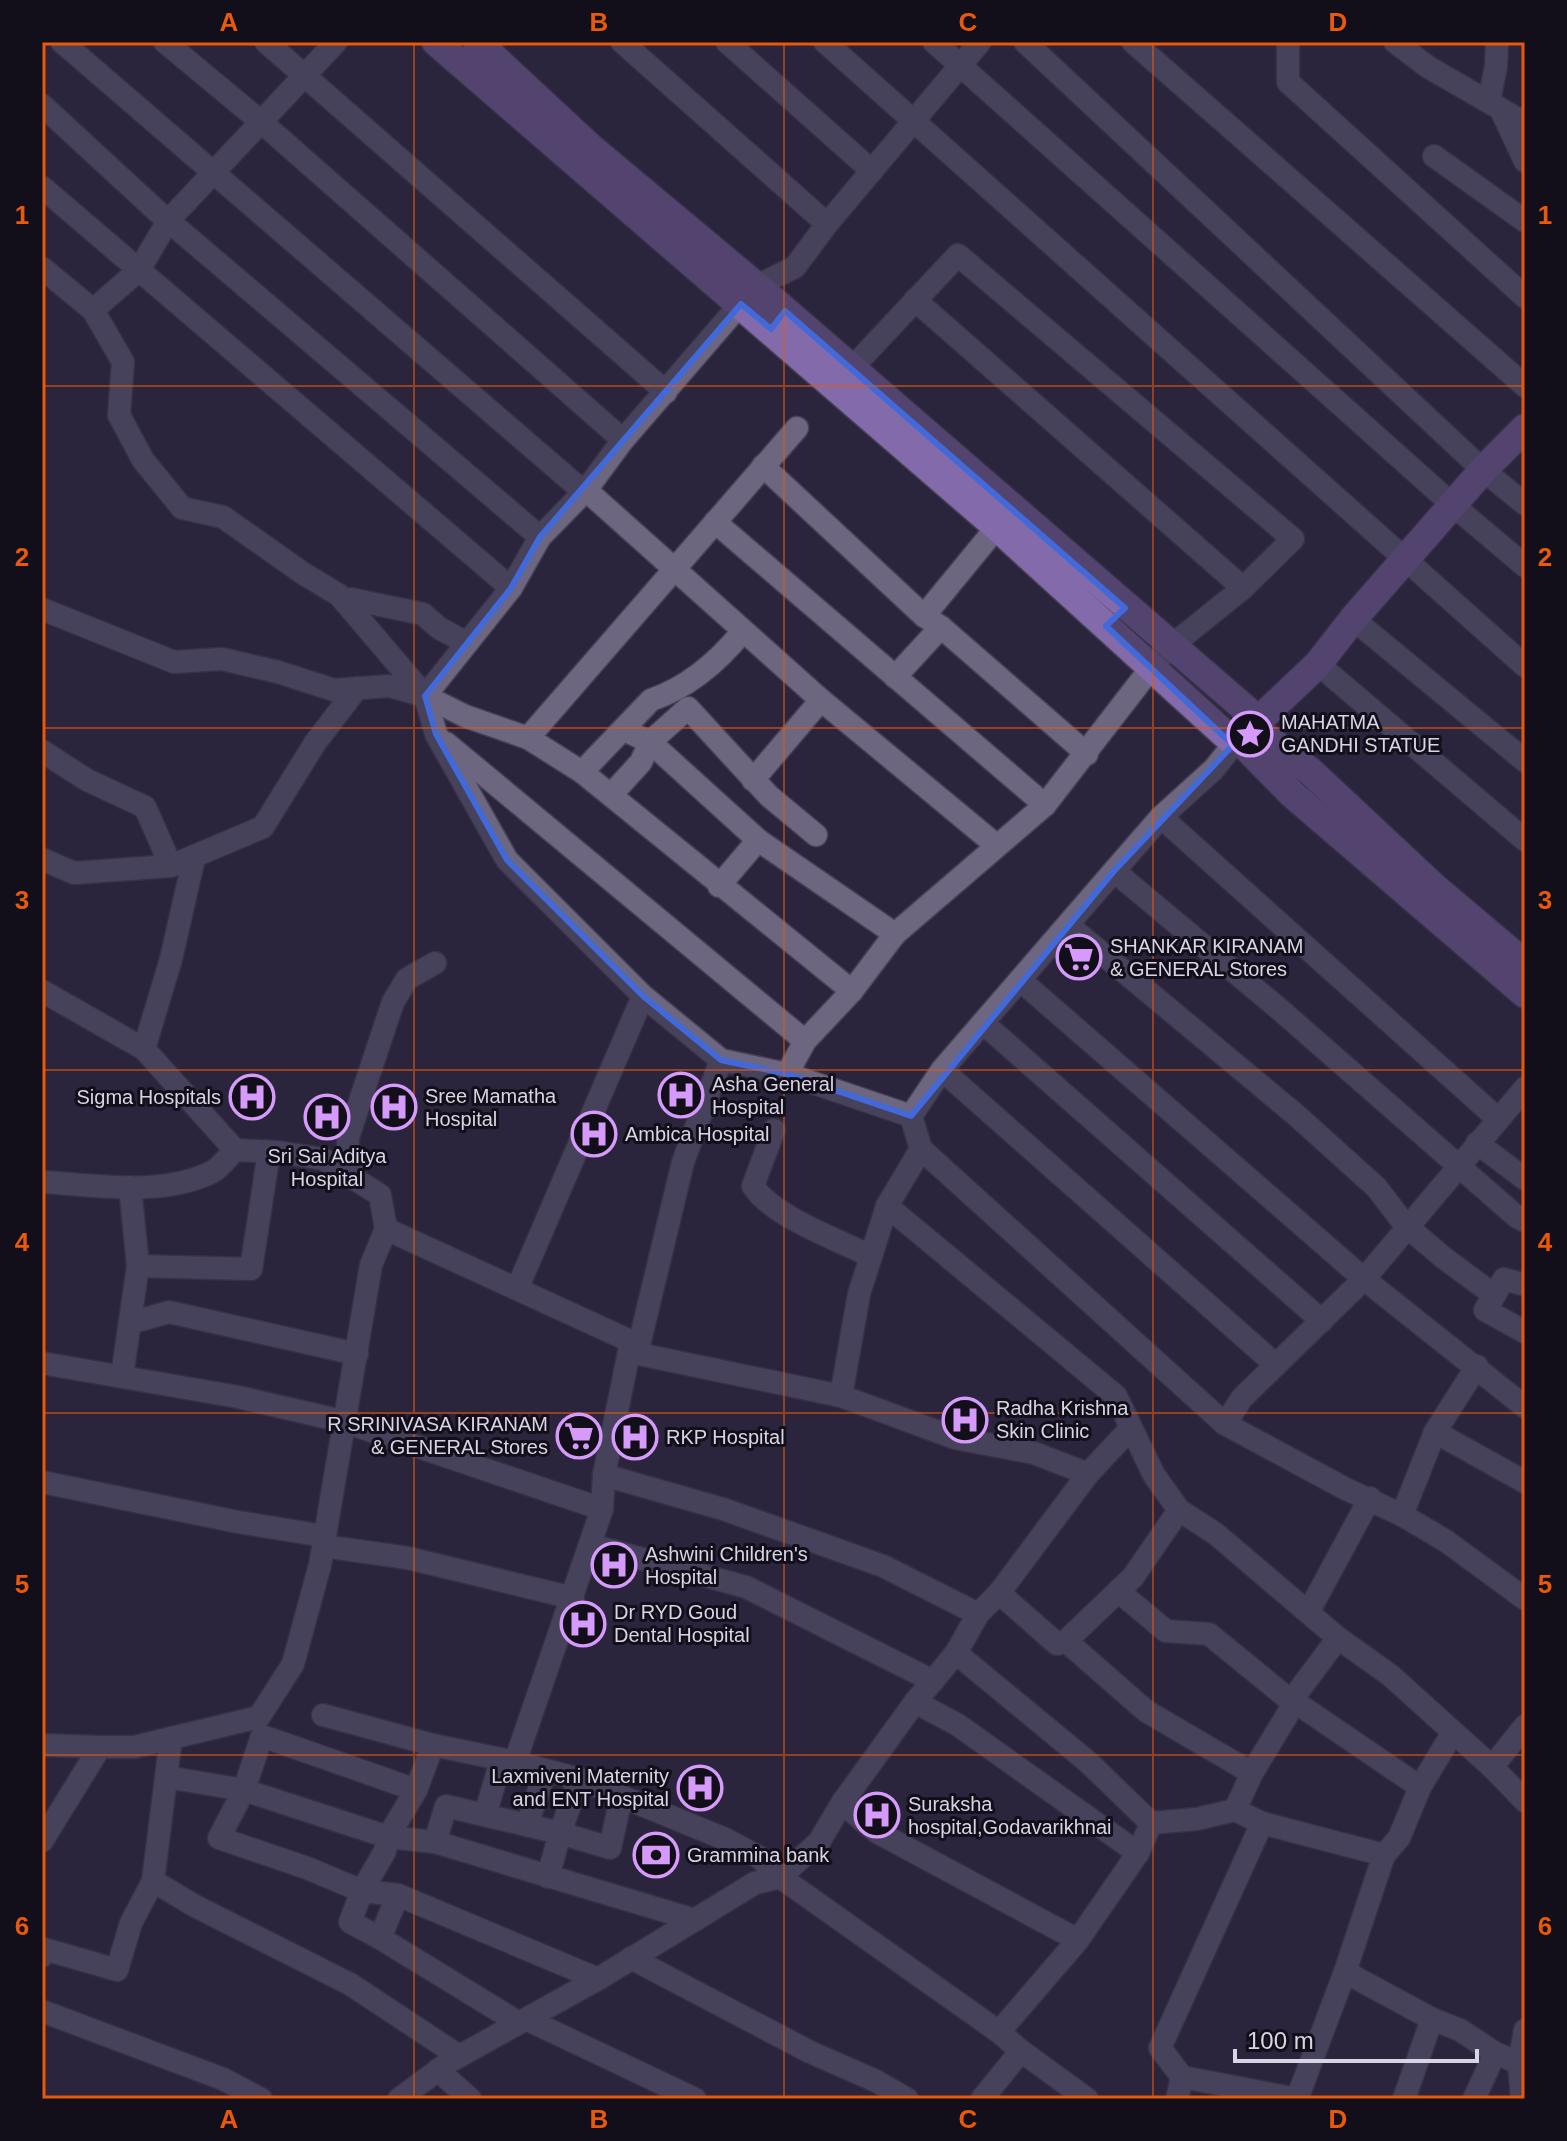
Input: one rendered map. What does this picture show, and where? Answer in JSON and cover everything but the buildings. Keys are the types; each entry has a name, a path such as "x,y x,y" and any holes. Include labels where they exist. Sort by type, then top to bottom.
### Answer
{"main road":[{"path":"436,42 778,320 997,527 1116,617 1170,647 1248,733 1292,794 1525,994"},
{"path":"477,42 738,287"},
{"path":"778,320 851,369 1116,617 1151,668 1311,772 1434,887 1525,964"},
{"path":"1248,733 1318,664 1353,619 1483,470 1525,428"}],"street":[{"path":"62,42 585,491 821,700 996,845"},
{"path":"165,42 260,121 623,440"},
{"path":"266,42 666,392"},
{"path":"93,310 139,270 168,221 336,42"},
{"path":"622,42 827,224"},
{"path":"727,42 872,171"},
{"path":"825,42 1525,666"},
{"path":"934,42 1525,566"},
{"path":"425,696 511,588 540,537 585,491 623,440 666,392 738,287 795,267 827,224 980,42"},
{"path":"1025,42 1483,470 1525,504"},
{"path":"1133,42 1525,386"},
{"path":"1288,42 1288,82 1525,297"},
{"path":"1395,42 1419,61 1525,123"},
{"path":"1497,42 1495,106 1525,161"},
{"path":"42,105 168,221 540,537"},
{"path":"1434,156 1525,221"},
{"path":"42,187 511,588"},
{"path":"787,1074 805,1041 852,991 895,934 1045,805 1170,647 1243,588 1293,539 958,255 851,369"},
{"path":"42,268 93,310 123,362 119,415 143,460 182,508 223,517 339,595 425,696 436,734 507,860 643,996 721,1060 787,1074 911,1116"},
{"path":"915,300 1243,588"},
{"path":"528,738 797,428"},
{"path":"763,466 933,622 1087,754"},
{"path":"715,522 1045,805"},
{"path":"895,677 997,527"},
{"path":"345,602 351,599 423,614 439,628 467,643"},
{"path":"42,609 174,662 222,659 278,672 334,690 389,686 425,696 465,716 528,738 582,772 852,991"},
{"path":"1353,619 1525,761"},
{"path":"582,772 651,700 666,695 720,659 743,631"},
{"path":"1318,664 1525,840"},
{"path":"42,859 74,873 171,866 263,827 315,743 357,688"},
{"path":"753,780 821,700"},
{"path":"611,795 641,762 650,742 688,708 753,780 816,835"},
{"path":"624,730 650,742 758,840 895,934"},
{"path":"911,1116 942,1070 1161,817 1248,733"},
{"path":"436,734 805,1041"},
{"path":"42,751 87,780 145,807 171,866"},
{"path":"1161,817 1498,1119"},
{"path":"719,886 758,840"},
{"path":"144,1049 171,959 194,858"},
{"path":"1114,871 1525,1221"},
{"path":"1068,925 1365,1176 1406,1226 1525,1332"},
{"path":"354,1179 348,1158 348,1137 393,1002 407,979 435,963"},
{"path":"1020,980 1364,1279 1525,1407"},
{"path":"42,991 144,1049 235,1150 323,1159 380,1195 386,1229 371,1265 357,1354 342,1421 324,1541 293,1664 259,1717 134,1747 42,1745"},
{"path":"517,1289 643,996"},
{"path":"983,1023 1322,1321"},
{"path":"485,1815 573,1598 591,1545 602,1509 604,1475 634,1349 683,1162 721,1060"},
{"path":"942,1070 1276,1365"},
{"path":"1225,1424 1242,1398 1364,1279 1525,1088"},
{"path":"911,1116 921,1149 1225,1424 1346,1489 1402,1515 1446,1541 1525,1599"},
{"path":"774,1130 753,1186 759,1196 787,1215 870,1256"},
{"path":"1477,1143 1525,1179"},
{"path":"841,1396 859,1294 870,1256 887,1206 921,1149"},
{"path":"42,1182 130,1187 175,1183 214,1171 235,1150"},
{"path":"138,1266 251,1269 269,1152"},
{"path":"122,1376 138,1266 130,1187"},
{"path":"887,1206 1116,1396 1154,1475 1179,1510 1216,1534 1338,1638 1390,1675 1525,1801"},
{"path":"386,1229 517,1289 634,1349 841,1396 955,1438 1034,1453 1088,1474"},
{"path":"1490,1303 1504,1279 1525,1285"},
{"path":"130,1323 169,1312 357,1354"},
{"path":"42,1363 238,1397 342,1421 602,1509"},
{"path":"1402,1515 1435,1432 1477,1366"},
{"path":"399,2099 459,2056 598,1979 755,1883 780,1877 819,1842 842,1803 915,1702 956,1653 978,1614 999,1593 1088,1474 1130,1429"},
{"path":"1435,1432 1525,1482"},
{"path":"604,1475 723,1509 883,1566 978,1614"},
{"path":"42,1482 408,1558 573,1598"},
{"path":"1309,1611 1370,1498"},
{"path":"999,1593 1057,1644 1066,1641 1133,1577 1179,1510"},
{"path":"591,1545 746,1587 933,1681"},
{"path":"1118,1591 1166,1631 1209,1634 1293,1702 1420,1787"},
{"path":"1235,1810 1252,1773 1293,1702 1338,1638"},
{"path":"1066,1641 1146,1711 1252,1773"},
{"path":"956,1653 1088,1762 1151,1823 1197,1819 1235,1810 1262,1823 1384,1855"},
{"path":"915,1702 958,1725 1138,1853"},
{"path":"323,1715 433,1745 579,1779 725,1839 759,1857 780,1877 999,2032 1087,2099"},
{"path":"1492,1767 1525,1726"},
{"path":"1262,1823 1160,2048 1180,2088 1297,2099 1345,1972 1384,1855 1399,1838 1420,1787 1452,1734"},
{"path":"416,1790 262,1736 244,1790 219,1838 307,1868 362,1891 398,1895 598,1979"},
{"path":"42,1956 44,1949 117,1970 131,1923 153,1881 171,1738"},
{"path":"433,1745 416,1790 388,1837 385,1851 362,1891 350,1922 523,2021 695,2099"},
{"path":"42,1841 100,1747"},
{"path":"527,1825 545,1772"},
{"path":"166,1777 244,1790 388,1837 435,1842 695,1920"},
{"path":"548,1877 579,1779"},
{"path":"435,1842 446,1806 610,1848 621,1798"},
{"path":"842,1803 877,1832 1078,1940"},
{"path":"999,2032 1078,1940 1138,1853 1151,1823"},
{"path":"153,1881 195,1906 350,1984 459,2056"},
{"path":"380,1938 398,1895"},
{"path":"631,1958 907,2099"},
{"path":"1345,1972 1519,2063"},
{"path":"42,2011 223,2079 261,2099"},
{"path":"1404,2099 1432,2019"},
{"path":"1522,2099 1519,2063 1525,2030"},
{"path":"982,2099 1021,2051"},
{"path":"1474,2099 1495,2053"},
{"path":"438,2070 470,2099"}],"highlighted area":[{"path":"741,304 771,329 785,311 1125,608 1106,626 1233,745 1114,871 911,1116 787,1074 721,1060 643,996 507,860 436,734 425,696 511,588 540,537"}],"place":[{"name":"MAHATMA GANDHI STATUE","path":"1250,734"},
{"name":"SHANKAR KIRANAM & GENERAL Stores","path":"1079,957"},
{"name":"Asha General Hospital","path":"681,1095"},
{"name":"Sigma Hospitals","path":"252,1097"},
{"name":"Sree Mamatha Hospital","path":"394,1107"},
{"name":"Sri Sai Aditya Hospital","path":"327,1117"},
{"name":"Ambica Hospital","path":"594,1134"},
{"name":"Radha Krishna Skin Clinic","path":"965,1420"},
{"name":"R SRINIVASA KIRANAM & GENERAL Stores","path":"579,1436"},
{"name":"RKP Hospital","path":"635,1437"},
{"name":"Ashwini Children's Hospital","path":"614,1565"},
{"name":"Dr RYD Goud Dental Hospital","path":"583,1624"},
{"name":"Laxmiveni Maternity and ENT Hospital","path":"700,1788"},
{"name":"Suraksha hospital,Godavarikhnai","path":"877,1815"},
{"name":"Grammina bank","path":"656,1855"}]}
